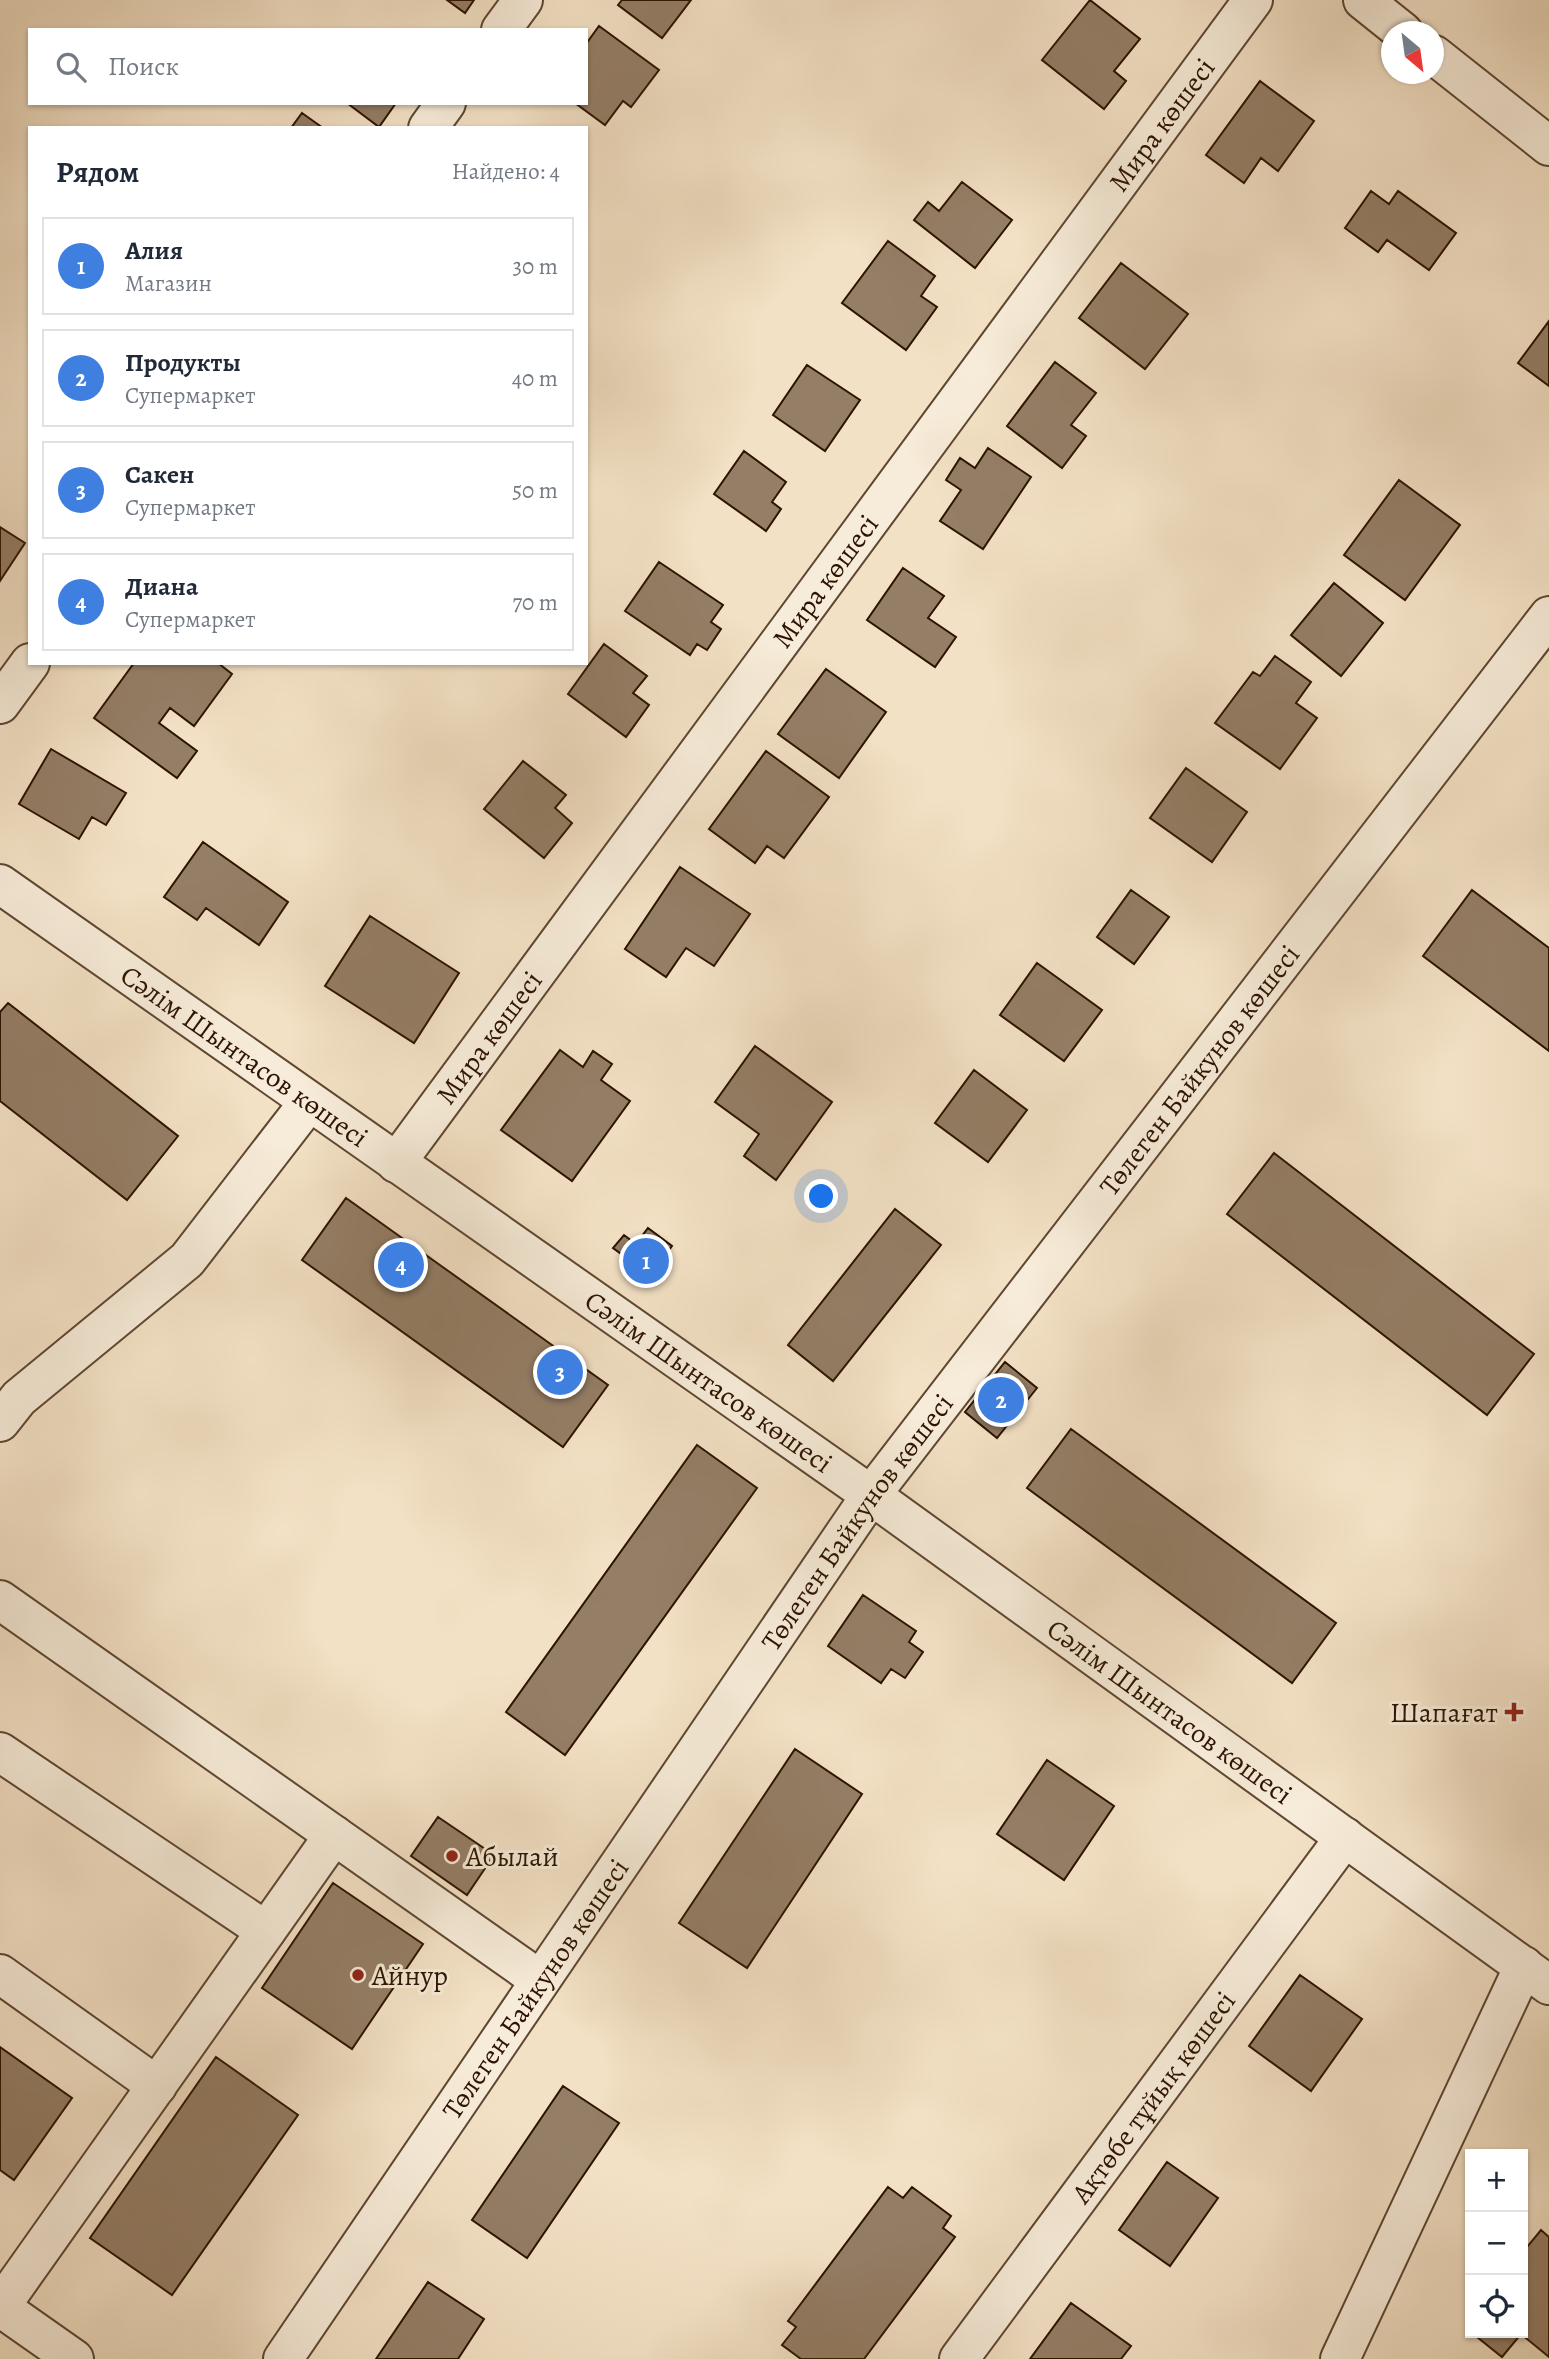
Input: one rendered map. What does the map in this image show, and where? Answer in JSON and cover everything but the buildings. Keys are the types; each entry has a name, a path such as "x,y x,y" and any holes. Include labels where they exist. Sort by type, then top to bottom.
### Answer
{"street":[{"path":"502,28 523,0"},
{"name":"Мира көшесі","path":"396,1163 1253,0"},
{"path":"1363,0 1389,21"},
{"path":"1444,64 1549,146"},
{"path":"429,126 445,105"},
{"name":"Төлеген Байкунов көшесі","path":"283,2359 871,1495 1549,615"},
{"path":"0,704 29,665"},
{"name":"Сәлім Шынтасов көшесі","path":"0,884 871,1495 1537,1976"},
{"path":"0,1422 19,1398 187,1260 309,1102"},
{"path":"0,1600 541,1980"},
{"path":"0,1752 266,1931"},
{"path":"74,2359 0,2307 334,1835"},
{"name":"Ақтөбе тұйық көшесі","path":"959,2359 1345,1837"},
{"path":"0,1973 157,2086"},
{"path":"1343,2358 1537,1976"}],"place":[{"name":"Алия","path":"646,1261"},
{"name":"Диана","path":"401,1265"},
{"name":"Сакен","path":"560,1372"},
{"name":"Продукты","path":"1001,1400"},
{"name":"Шапағат","path":"1514,1712"},
{"name":"Абылай","path":"452,1856"},
{"name":"Айнур","path":"358,1975"}]}
